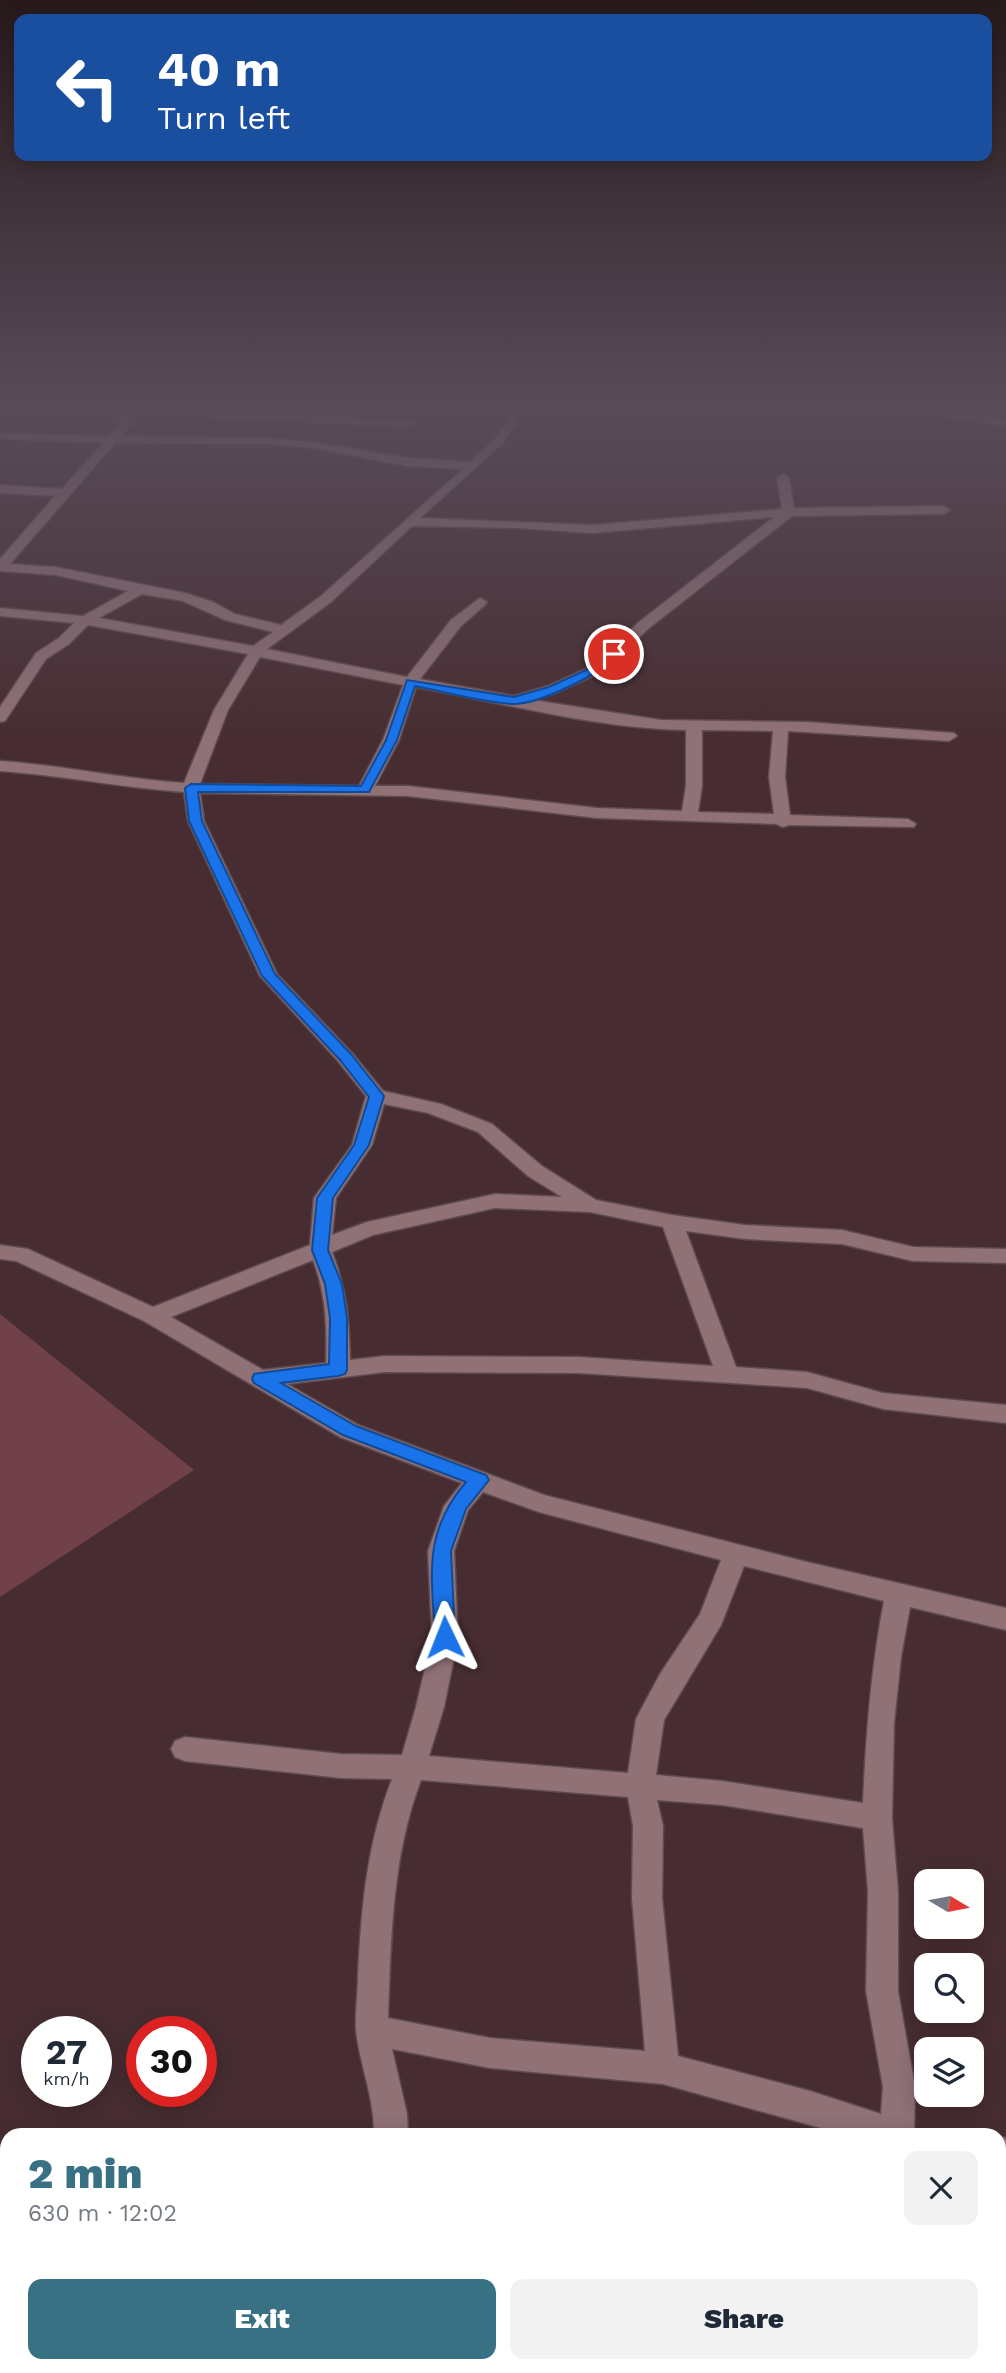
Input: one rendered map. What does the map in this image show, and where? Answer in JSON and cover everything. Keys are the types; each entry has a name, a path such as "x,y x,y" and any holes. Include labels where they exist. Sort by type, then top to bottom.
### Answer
{"street":[{"path":"0,567 43,517"},
{"path":"416,517 326,599 257,650 221,710 196,768 191,788 196,821 269,976 345,1057 376,1096 434,1108 485,1128 535,1171 590,1205"},
{"path":"410,522 518,524 593,530 737,517"},
{"path":"514,701 552,689 599,668 644,625 783,517"},
{"path":"0,567 56,570 140,590 185,597 208,604 230,617 283,631"},
{"path":"0,718 41,656 64,641 85,620 140,590"},
{"path":"365,790 391,740 411,682 456,623 480,602"},
{"path":"0,612 85,620 257,650 312,664 649,724 880,730 949,736"},
{"path":"689,818 694,786 694,726"},
{"path":"781,727 777,778 783,822"},
{"path":"0,766 32,768 143,785 408,791 597,813 783,822 908,824"},
{"path":"338,1370 335,1295 320,1250 325,1198 362,1145 376,1096"},
{"path":"152,1316 320,1250 367,1228 495,1201 590,1205 672,1222 745,1232 842,1237 913,1254 1006,1256"},
{"path":"672,1222 728,1376"},
{"path":"0,1236 10,1253 152,1316 349,1431 539,1503 736,1554 999,1615"},
{"path":"260,1379 384,1364 579,1365 807,1380 883,1401 1006,1415"},
{"path":"391,2128 391,2114 372,2030 376,1924 385,1852 397,1804 430,1707 445,1637 441,1551 457,1506 479,1480"},
{"path":"663,2068 647,1898 648,1826 640,1787 650,1719 670,1682 712,1618 736,1554"},
{"path":"897,2128 899,2087 882,1991 883,1892 877,1818 880,1723 887,1657 900,1593"},
{"path":"185,1749 341,1766 411,1767 722,1793 877,1818"},
{"path":"372,2030 490,2053 663,2068 810,2107 875,2128"}],"shaded area":[{"path":"0,1314 194,1470 0,1597"}],"route":[{"path":"445,1637 441,1551 457,1506 479,1480 349,1431 260,1379 338,1370 338,1318 333,1284 320,1250 325,1198 362,1145 376,1096 345,1057 269,976 196,821 191,788 365,790 391,740 411,682 514,701 552,689 599,668 614,654"}]}
